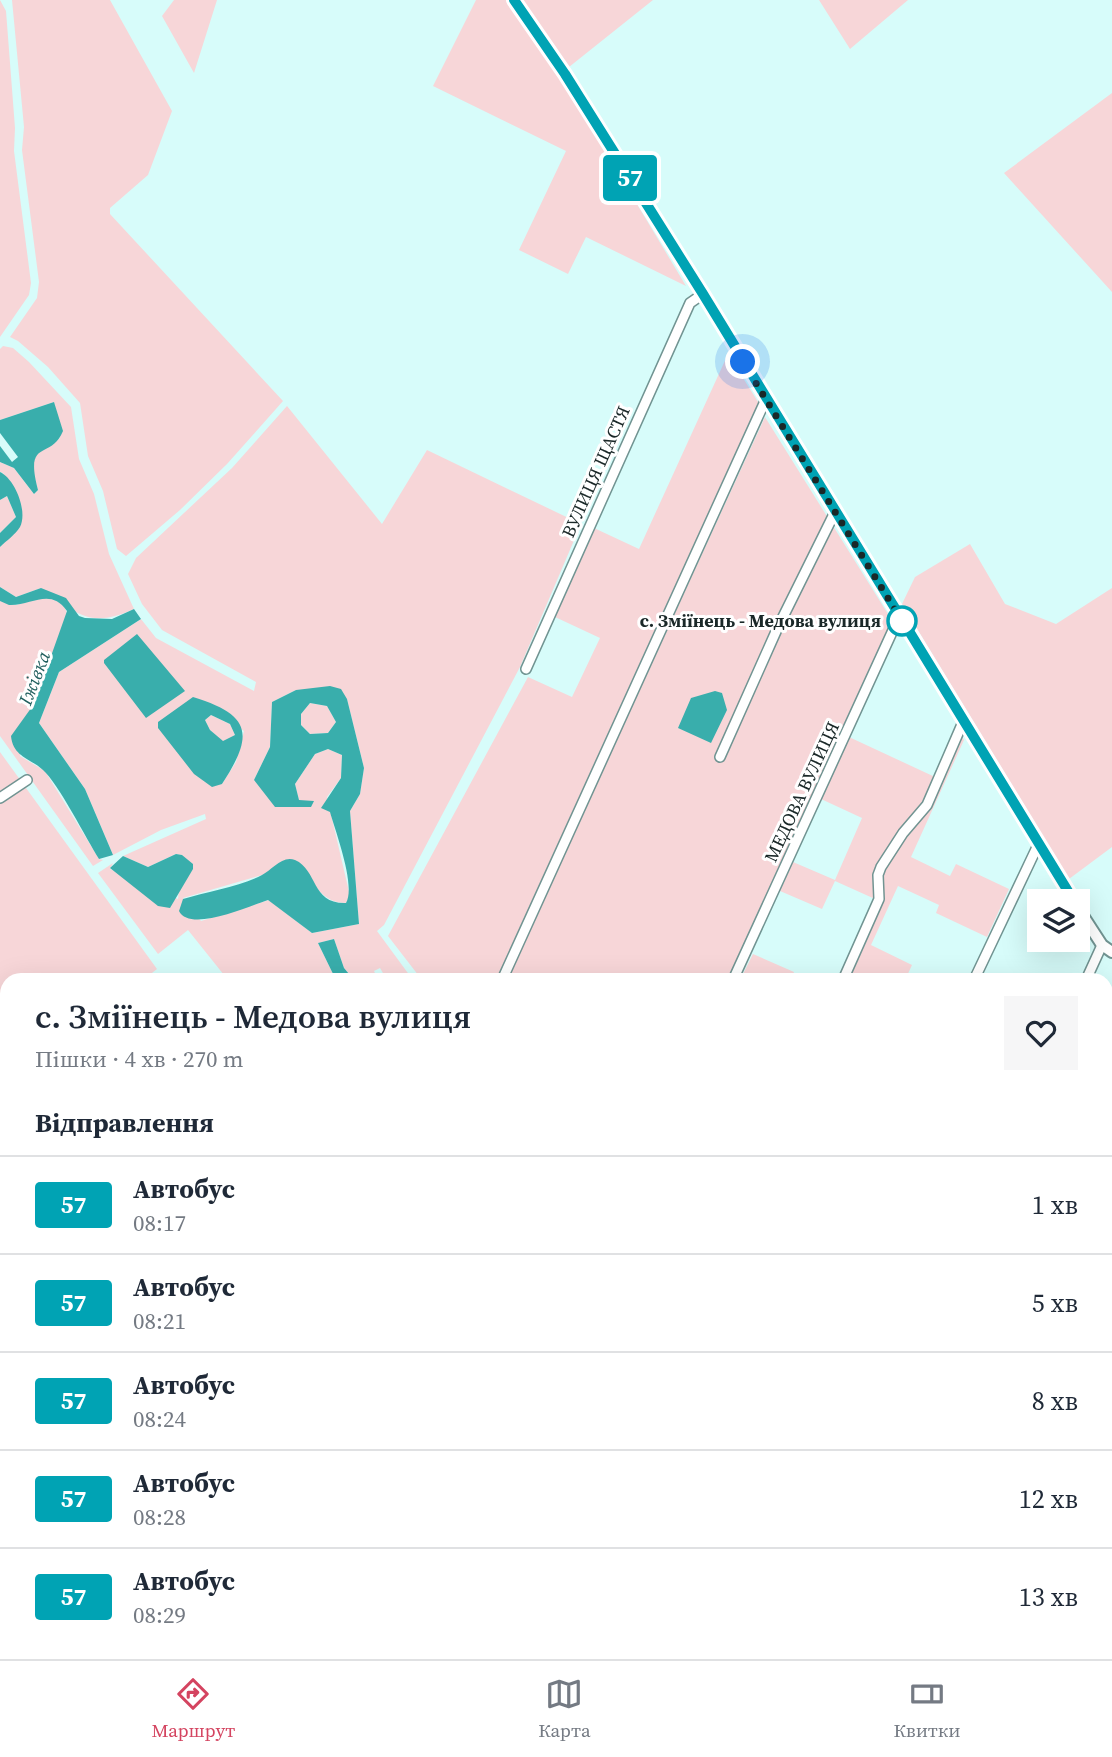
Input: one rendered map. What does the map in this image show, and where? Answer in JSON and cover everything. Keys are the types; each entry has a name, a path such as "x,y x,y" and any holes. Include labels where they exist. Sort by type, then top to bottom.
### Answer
{"street":[{"path":"514,0 565,74 703,294 1066,889"},
{"name":"ВУЛИЦЯ ЩАСТЯ","path":"526,669 690,303 703,294"},
{"path":"505,973 766,399"},
{"path":"720,757 778,628 835,512"},
{"name":"МЕДОВА ВУЛИЦЯ","path":"736,973 899,617"},
{"path":"846,973 879,899 878,875 881,867 903,833 927,805 963,722"},
{"path":"0,798 27,780"},
{"path":"977,973 1038,845"},
{"path":"1090,927 1101,944 1112,952"},
{"path":"1089,973 1101,944"}],"shaded area":[{"path":"0,0 6,11 15,128 14,151 31,283 29,295 0,337"},
{"path":"12,0 110,0 172,111 148,175 110,208 110,214 283,401 227,464 180,510 126,556 117,549 103,491 88,456 80,403 48,367 10,337 37,298 39,282 22,150 24,127"},
{"path":"174,0 217,0 194,73 162,16"},
{"path":"476,0 508,0 561,77 686,286 586,237 568,274 519,250 566,151 433,86"},
{"path":"521,0 653,0 569,67"},
{"path":"819,0 908,0 850,49"},
{"path":"1112,93 1112,292 1004,173"},
{"path":"3,346 13,348 29,362 71,407 79,459 94,494 109,554 134,609 106,618 95,618 75,611 41,588 16,597 0,587 0,547 20,526 3,473 0,472 0,462 14,468 34,494 38,490 32,467 37,453 60,438 54,402 0,420 0,349"},
{"path":"728,354 760,405 501,973 417,973 388,936 528,677 572,697 600,638 555,617 594,528 639,549"},
{"path":"287,406 382,524 427,450 581,524 520,667 384,925 377,931 408,973 383,973 380,968 375,973 348,973 334,939 318,943 333,973 222,973 188,930 158,954 98,873 113,863 110,869 178,899 179,889 193,869 182,855 176,854 148,867 123,856 206,819 205,814 161,830 113,855 85,789 39,723 59,672 141,619 156,638 254,691 256,682 162,630 142,604 128,574 136,558 232,468","holes":["317,688 347,699 364,768 360,794 350,811 359,924 312,933 269,900 201,921 183,898 262,875 303,868 320,892 331,900 346,903 350,896 327,797 341,778 342,755 328,749 315,754 295,784 299,800 254,780 270,747 272,702 296,690","193,697 244,731 236,762 222,784"]},
{"path":"765,417 893,622 733,973 509,973"},
{"path":"7,496 16,517 0,533 0,500"},
{"path":"970,544 1005,604 1056,624 1112,588 1112,847 1069,879 902,604 915,577"},
{"path":"42,597 63,605 67,618 34,704 26,717 20,756 45,771 99,859 103,860 93,866 0,736 0,601 16,605"},
{"path":"310,703 327,706 336,722 328,733 310,734 301,725 301,714"},
{"path":"211,715 230,724 235,735 223,742 210,730 205,720"},
{"path":"960,735 964,740 911,857 950,876 956,864 1009,889 987,937 936,913 939,905 898,886 871,945 912,965 908,973 849,973 881,900 881,876 905,834 929,806"},
{"path":"849,737 935,777 924,803 878,866 875,899 835,881 822,909 780,891 793,862 835,880 862,818 821,799"},
{"path":"0,752 157,969 152,973 0,973"},
{"path":"753,954 794,972 794,973 744,973"}],"water":[{"path":"54,402 63,431 58,440 37,456 34,463 38,490 34,494 14,468 0,462 0,446 12,462 18,457 0,433 0,420"},
{"path":"0,472 11,481 19,496 22,520 20,527 0,547 0,533 16,517 7,496 0,500"},
{"path":"0,587 16,597 41,588 66,598 79,616 85,618 112,619 134,609 141,619 59,672 39,723 85,789 113,855 99,859 49,777 19,753 12,743 11,736 34,704 67,611 61,604 47,599 9,605 0,601"},
{"path":"137,634 185,691 146,718 104,663 104,660"},
{"path":"330,686 341,689 347,699 364,768 360,794 350,811 359,924 312,933 268,900 207,919 185,917 179,911 183,899 244,882 262,875 281,861 290,859 308,871 326,898 346,903 349,885 344,859 330,812 321,808 341,778 342,755 328,749 315,754 295,784 299,800 314,801 311,807 275,807 254,780 270,747 272,702 296,690","holes":["310,703 327,706 336,722 328,733 310,734 301,725 301,714"]},
{"path":"715,691 722,693 727,710 711,743 678,728 691,698"},
{"path":"193,697 227,711 237,720 242,729 242,740 239,752 222,784 212,787 194,774 158,728 158,722","holes":["211,715 230,724 235,735 223,741 210,730 205,720"]},
{"path":"176,854 182,855 193,864 193,869 170,908 158,906 110,868 123,856 148,867"},
{"path":"334,939 348,973 333,973 318,943"}],"bus line":[{"name":"57","path":"514,0 565,74 703,294 1066,889"}],"place":[{"name":"с. Зміїнець - Медова вулиця","path":"902,621"}],"route":[{"path":"743,362 902,621"}],"water label":[{"name":"Іжівка","path":"34,678"}]}
